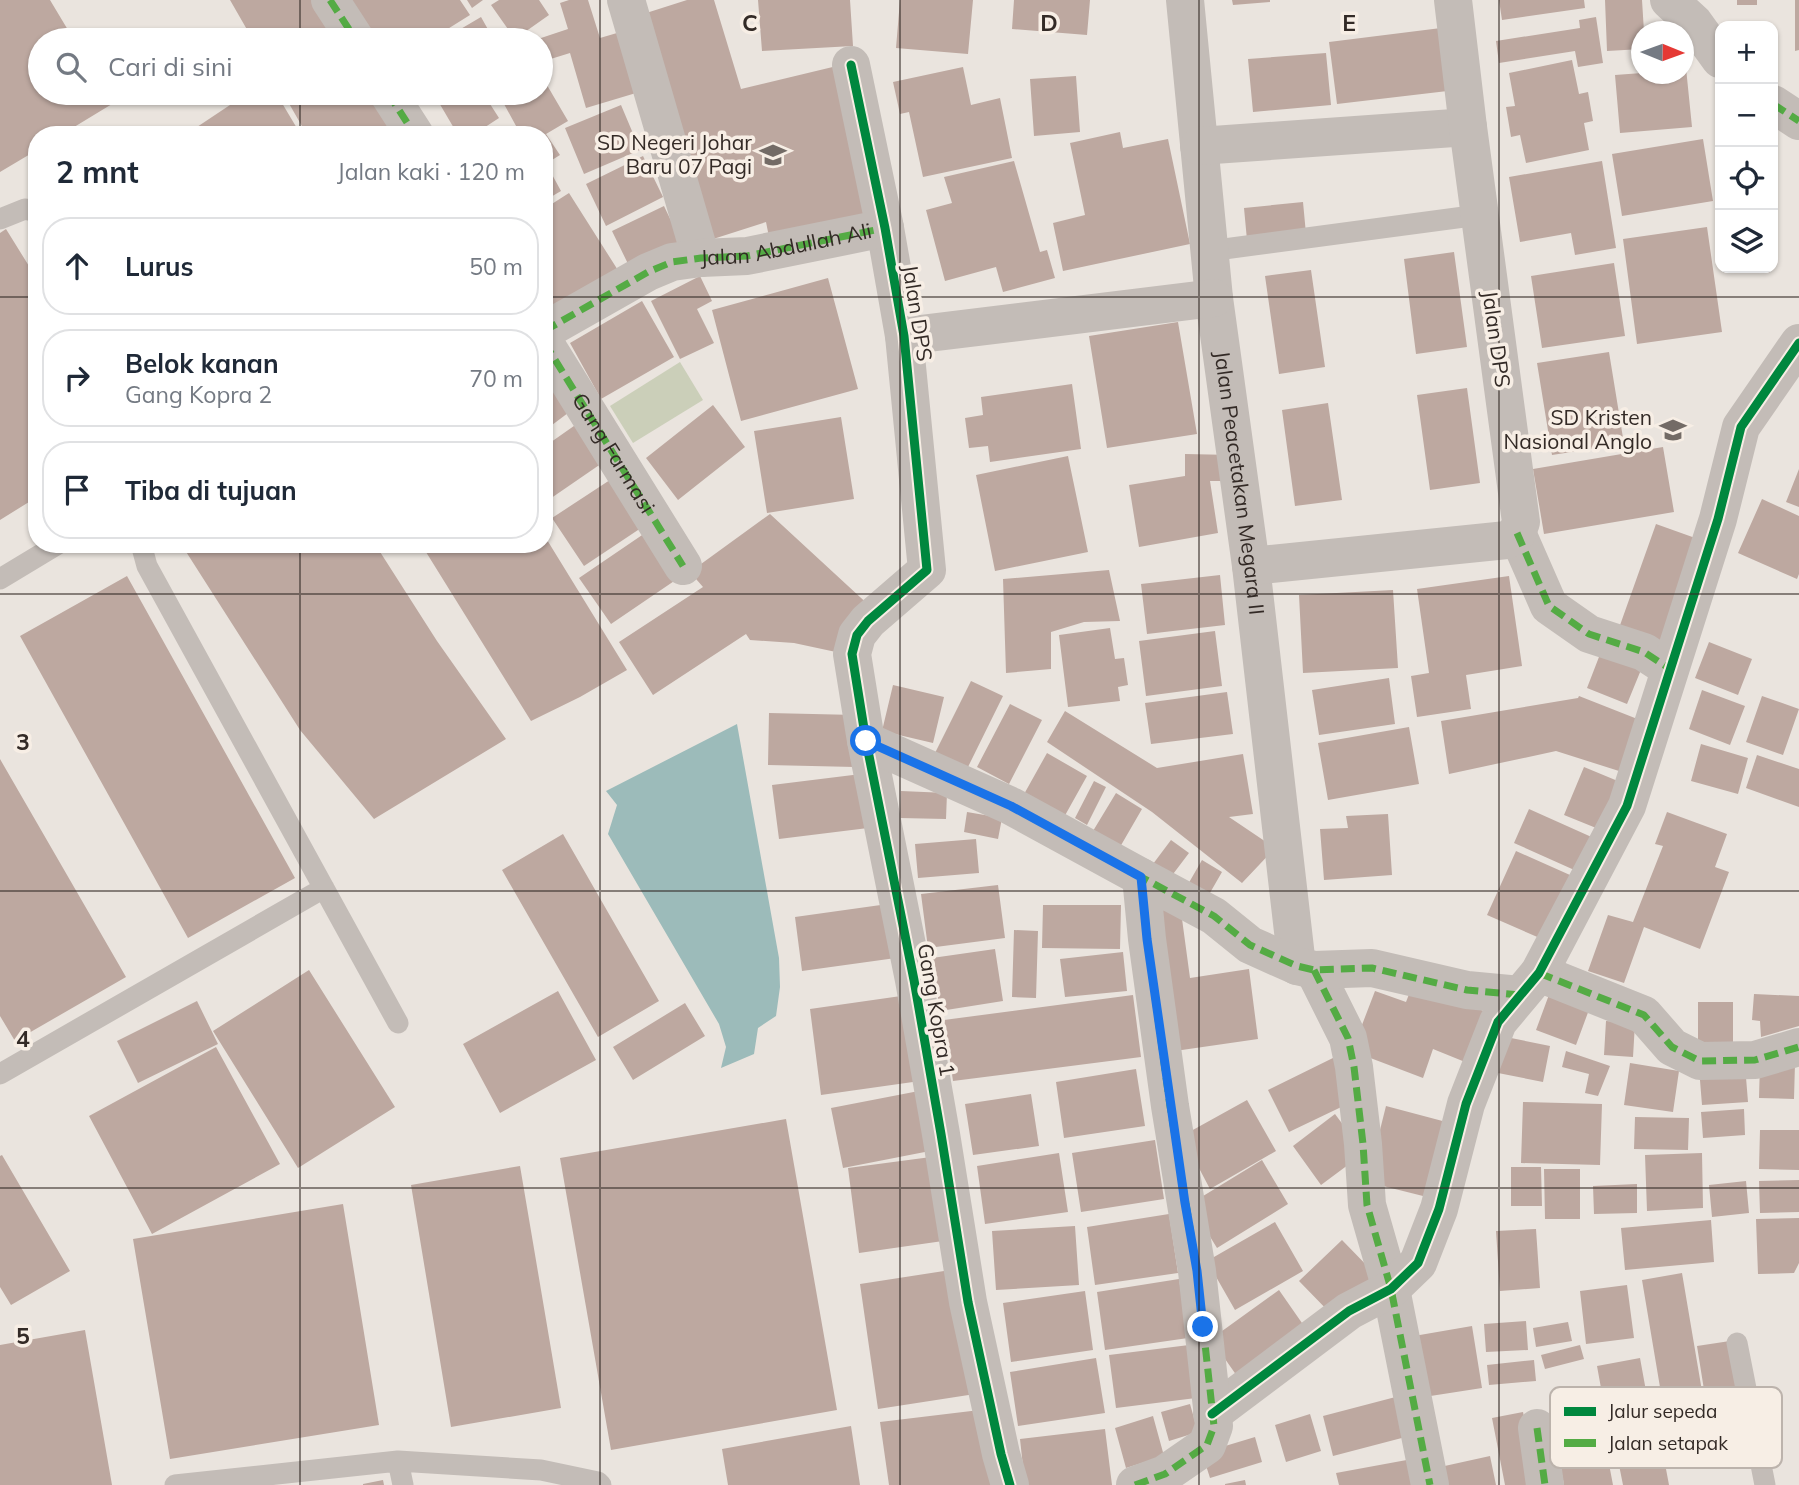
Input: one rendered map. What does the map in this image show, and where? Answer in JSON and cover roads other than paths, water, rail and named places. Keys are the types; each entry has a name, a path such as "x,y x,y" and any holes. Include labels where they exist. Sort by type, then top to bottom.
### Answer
{"street":[{"path":"330,0 348,28"},
{"name":"Jalan Abdullah Ali","path":"626,0 701,258 747,256 885,228"},
{"name":"Jalan Peacetakan Megara II","path":"1185,0 1214,298 1305,968"},
{"name":"Jalan DPS","path":"1453,0 1521,522 1517,533"},
{"path":"1669,0 1694,23 1715,53"},
{"name":"Jalan DPS","path":"851,65 904,336 927,570"},
{"path":"396,105 409,126"},
{"path":"1778,107 1799,121"},
{"path":"1199,146 1468,127"},
{"path":"553,326 648,271 671,262 701,258"},
{"name":"Jalan DPS","path":"904,336 1214,298"},
{"path":"1212,1414 1349,1311 1391,1289 1418,1263 1439,1209 1466,1104 1498,1022 1530,984 1627,806 1718,519 1741,427 1799,342"},
{"name":"Gang Farmasi","path":"553,357 683,566"},
{"path":"1251,566 1507,540 1517,533 1549,606 1589,634 1644,652 1670,669"},
{"name":"Gang Kopra 1","path":"927,570 868,621 857,635 852,654 866,741 942,1134 968,1302 1010,1485"},
{"path":"866,741 1011,806 1141,885 1214,916 1250,945 1305,968 1372,968 1467,990 1530,984 1644,1015 1672,1047 1700,1061 1755,1060 1799,1046"},
{"path":"1135,1485 1166,1474 1207,1445 1214,1426 1197,1271 1172,1119 1141,885"},
{"path":"1305,968 1348,1038 1363,1144 1367,1205 1391,1289 1430,1485"},
{"path":"1537,1428 1545,1485"}],"lane":[{"path":"0,219 28,210"},
{"path":"1209,251 1479,215"},
{"path":"0,579 43,553"},
{"path":"143,553 147,566 398,1023"},
{"path":"0,1074 324,888"},
{"path":"1737,1343 1746,1387"},
{"path":"175,1485 398,1461 541,1470 598,1482 601,1485"},
{"path":"398,1461 403,1485"}],"water":[{"path":"737,724 779,958 780,987 776,1016 758,1028 754,1054 721,1068 726,1047 719,1024 608,834 617,805 606,791"}],"place":[{"name":"SD Negeri Johar Baru 07 Pagi","path":"773,155"},
{"name":"SD Kristen Nasional Anglo","path":"1673,430"}]}
